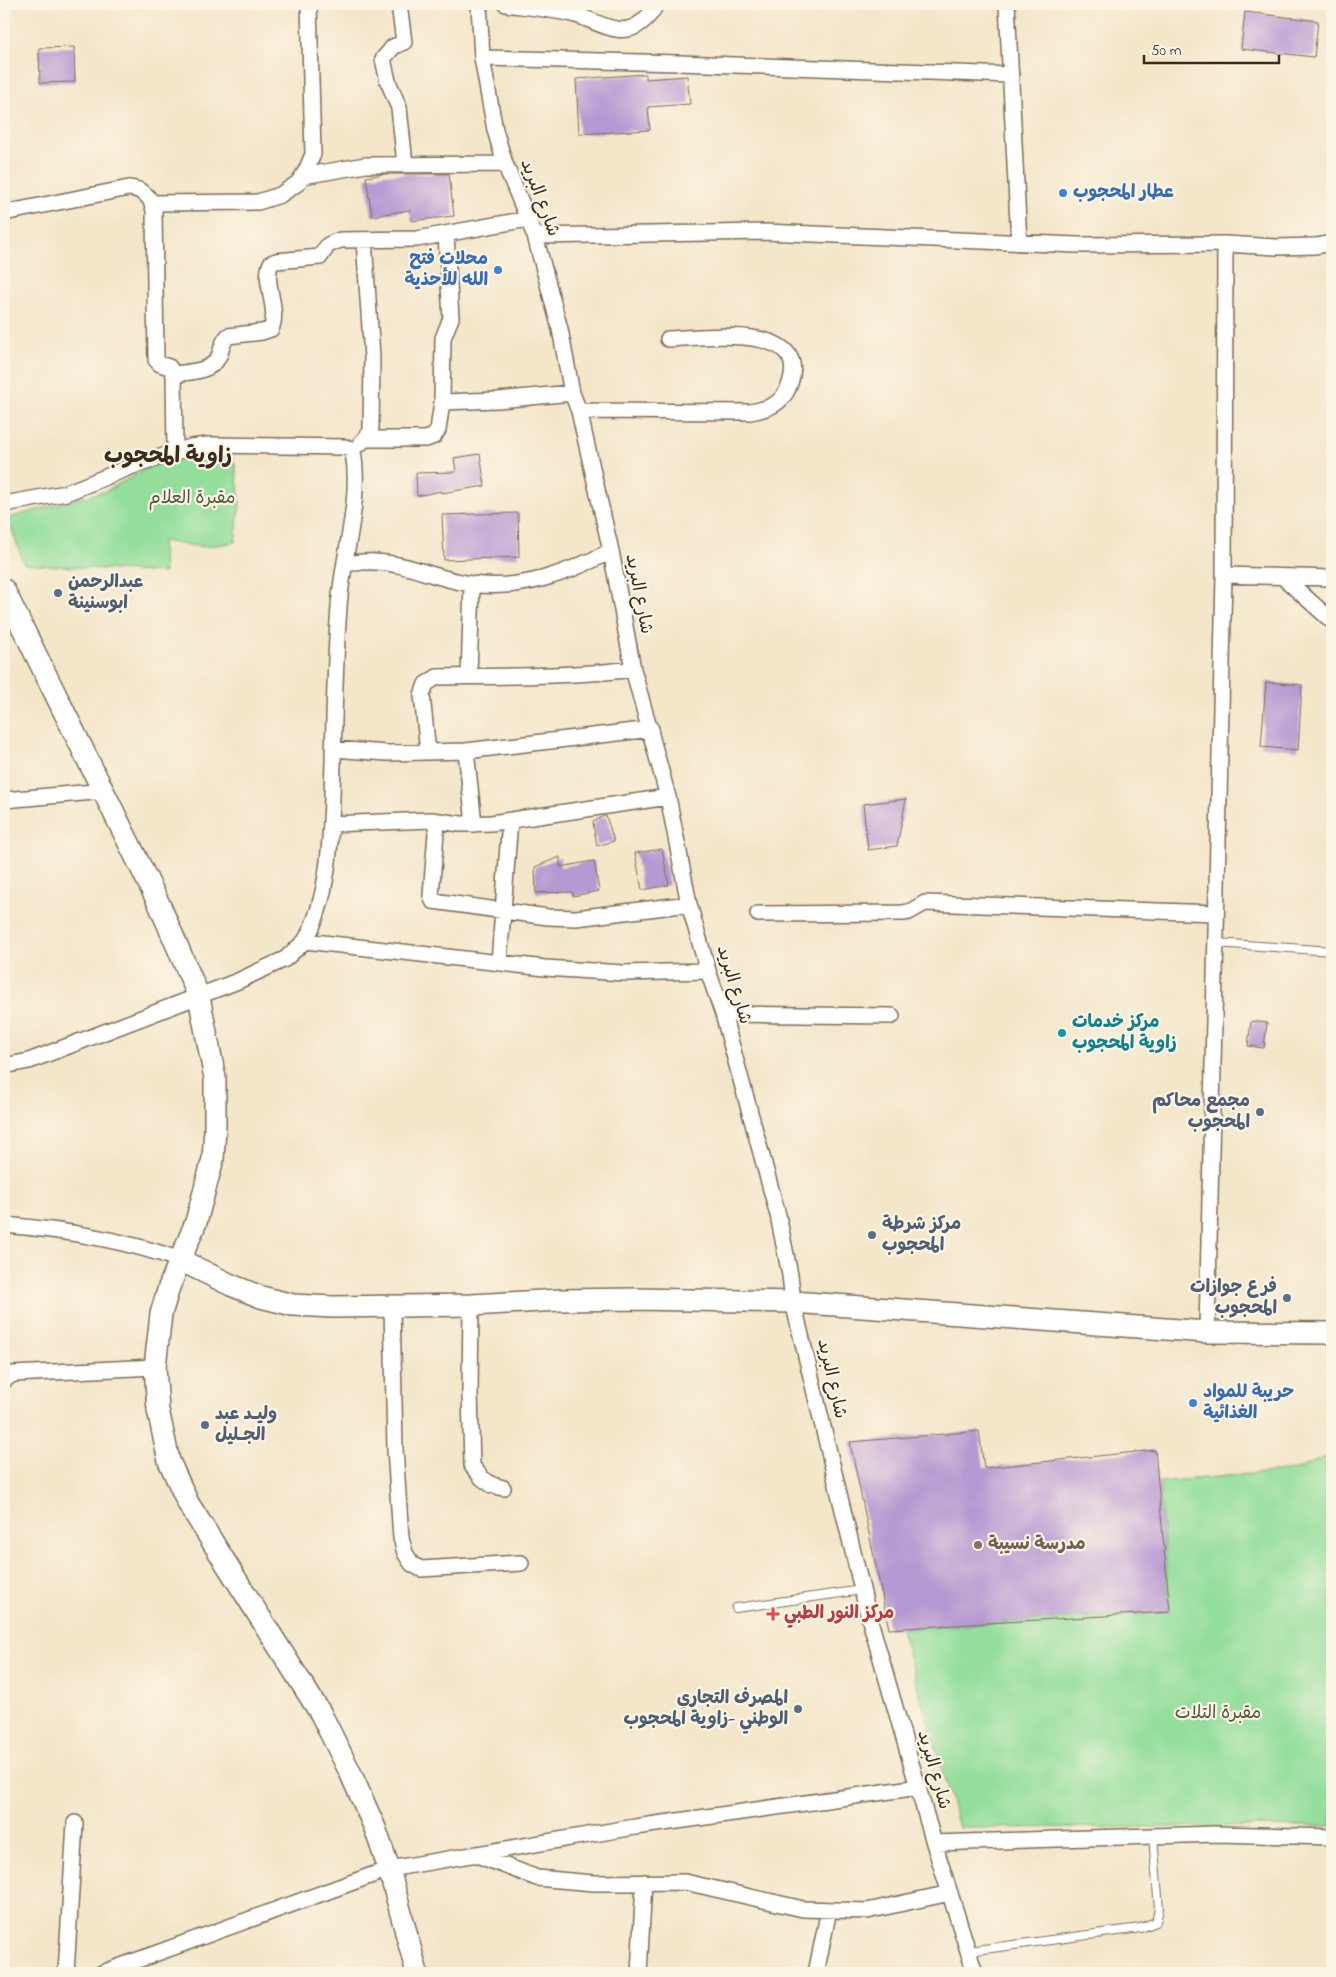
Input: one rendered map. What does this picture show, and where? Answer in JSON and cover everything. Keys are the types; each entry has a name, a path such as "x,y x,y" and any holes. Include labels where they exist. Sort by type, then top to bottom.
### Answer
{"street":[{"path":"153,203 258,202 280,195 298,183 312,160 313,154 310,4"},
{"path":"399,4 404,42 393,47 383,59 388,81 399,108 405,164"},
{"name":"شارع البريد","path":"479,4 482,58 495,130 505,164 535,236 560,329 572,393 578,411 611,551 634,669 668,797 690,904 708,971 723,1014 778,1215 790,1275 793,1302 862,1590 934,1843 975,1973"},
{"path":"506,4 580,15 621,30 640,24 649,16 656,4"},
{"path":"1007,4 1019,243"},
{"path":"482,58 1010,75"},
{"path":"303,176 366,164 505,164"},
{"path":"4,213 129,188 144,193 153,203 156,360 160,364 169,367 174,374 175,451"},
{"path":"174,374 207,368 219,358 223,343 228,336 271,329 273,316 268,273 271,263 316,258 323,254 328,244 333,241 417,239 528,219"},
{"path":"535,236 765,232 1077,245 1226,244 1276,248 1316,246 1332,243"},
{"path":"365,439 426,439 434,436 438,430 442,402 443,338 451,318 446,235"},
{"path":"5,1068 29,1061 199,997 273,966 292,954 305,941 317,919 331,824 339,608 355,491 353,452 370,433 371,428 372,357 364,240"},
{"path":"1207,1332 1224,575 1226,244"},
{"path":"578,411 750,412 764,409 780,402 790,386 793,363 787,352 776,344 743,336 668,339"},
{"path":"442,402 498,400 572,393"},
{"path":"4,504 66,493 175,451 208,445 345,447 353,452"},
{"path":"345,564 374,562 389,564 472,584 525,584 580,567 611,551"},
{"path":"1224,575 1332,578"},
{"path":"1284,578 1332,621"},
{"path":"469,676 472,584"},
{"path":"4,590 105,791 160,906 199,997 215,1078 215,1128 212,1159 206,1189 196,1222 161,1314 154,1367 158,1410 170,1461 188,1502 321,1714 354,1780 375,1828 389,1869 417,1973"},
{"path":"428,752 422,695 423,689 431,679 437,677 608,672 634,669"},
{"path":"333,749 387,752 466,751 651,729"},
{"path":"466,751 474,824"},
{"path":"4,800 105,791"},
{"path":"331,824 388,821 436,821 474,824 668,797"},
{"path":"499,962 510,820"},
{"path":"436,821 432,899 439,903 576,918 690,904"},
{"path":"758,914 903,913 909,912 925,903 1216,913"},
{"path":"305,941 545,968 623,973 708,971"},
{"path":"723,1014 892,1016"},
{"path":"4,1225 92,1236 145,1247 180,1260 231,1285 261,1297 293,1305 333,1307 471,1305 579,1300 793,1302 1207,1332 1332,1333"},
{"path":"471,1305 470,1393 472,1466 482,1478 502,1488"},
{"path":"392,1306 395,1450 401,1538 405,1553 412,1564 421,1569 521,1563"},
{"path":"4,1380 13,1374 154,1367"},
{"path":"102,1973 389,1869 635,1827 919,1786"},
{"path":"66,1973 75,1823"},
{"path":"934,1843 1216,1834 1332,1837"},
{"path":"475,1854 537,1878 593,1883 686,1882 804,1909 867,1911 950,1893"},
{"path":"639,1973 644,1882"},
{"path":"816,1973 828,1910"}],"lane":[{"path":"1216,943 1332,951"},
{"path":"736,1608 862,1590"},
{"path":"969,1952 1140,1928 1156,1922 1159,1909 1153,1836"}],"green space":[{"name":"مقبرة العلام","path":"212,449 227,452 233,459 236,469 240,503 235,542 203,547 162,541 164,573 24,564 8,518 106,491 168,457"},
{"name":"مقبرة التلات","path":"1332,1454 1332,1826 959,1828 901,1629 1170,1612 1159,1482 1296,1470"}],"building":[{"path":"1245,12 1318,21 1314,57 1241,49"},
{"path":"74,47 75,82 40,83 39,48"},
{"path":"646,74 646,79 687,76 690,104 648,107 650,130 579,134 576,79"},
{"path":"385,174 449,174 454,216 411,221 410,210 372,216 366,177"},
{"path":"480,454 485,486 417,496 416,473 456,472 454,458"},
{"path":"518,513 519,557 444,560 442,515"},
{"path":"1266,682 1302,685 1298,750 1261,747"},
{"path":"906,799 897,846 868,850 863,804"},
{"path":"606,816 614,841 597,846 593,822"},
{"path":"662,849 669,885 642,890 635,853"},
{"path":"560,857 560,867 594,861 599,891 573,896 572,892 536,893 535,867"},
{"path":"1251,1021 1267,1023 1264,1048 1248,1046"},
{"name":"مدرسة نسيبة","path":"979,1431 984,1468 1155,1450 1170,1612 889,1629 850,1442"}],"place":[{"name":"عطار المحجوب","path":"1063,193"},
{"name":"محلات فتح الله للأحذية","path":"498,270"},
{"name":"عبدالرحمن ابوسنينة","path":"58,593"},
{"name":"مركز خدمات زاوية المحجوب","path":"1062,1033"},
{"name":"مجمع محاكم المحجوب","path":"1260,1112"},
{"name":"مركز شرطة المحجوب","path":"872,1235"},
{"name":"فرع جوازات المحجوب","path":"1287,1298"},
{"name":"حريبة للمواد الغذائية","path":"1193,1403"},
{"name":"وليـد عبد الجـليل","path":"205,1425"},
{"name":"مدرسة نسيبة","path":"978,1545"},
{"name":"مركز النور الطبي","path":"773,1614"},
{"name":"المصرف التجاري الوطني -زاوية المحجوب","path":"798,1709"}],"district":[{"name":"زاوية المحجوب","path":"168,457"}]}
